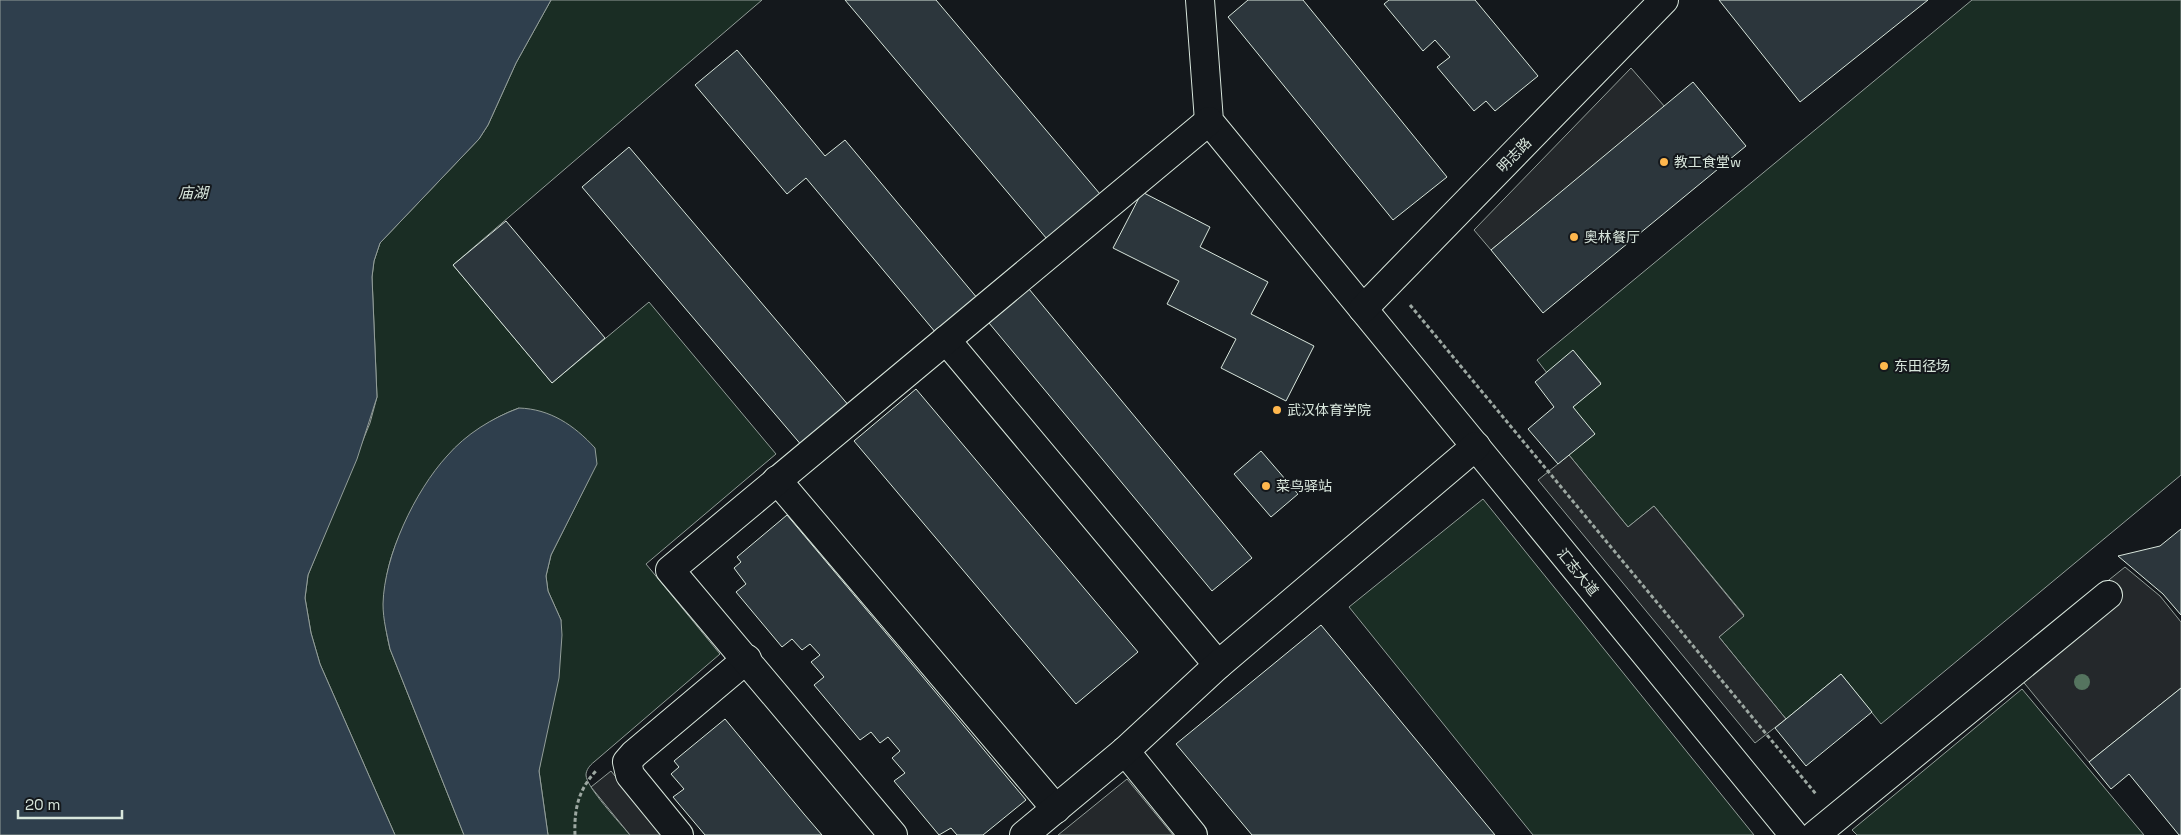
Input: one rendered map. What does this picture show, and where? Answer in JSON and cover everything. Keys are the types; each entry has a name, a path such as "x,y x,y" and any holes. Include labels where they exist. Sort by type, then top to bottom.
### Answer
{"street":[{"path":"893,835 747,659 670,570 1209,121 1200,0"},
{"name":"明志路","path":"1363,309 1664,0"},
{"name":"汇志大道","path":"1209,121 1794,835"},
{"path":"946,340 1218,665"},
{"path":"1024,835 1125,751 1218,665 1476,446"},
{"path":"777,480 1056,809"},
{"path":"1815,835 2108,595"},
{"path":"679,835 630,775 626,766 629,758 747,659"},
{"path":"1125,751 1193,835"}],"path":[{"path":"1390,281 1836,818"},
{"path":"575,835 576,805 584,786 604,764 629,758"}],"green space":[{"path":"551,0 762,0 453,265 552,383 649,302 776,454 646,564 720,654 587,769 586,775 592,788 630,835 548,835 539,771 561,620 548,591 546,576 551,555 589,479 519,408 485,425 468,440 443,468 413,509 393,552 384,598 385,623 390,649 464,835 395,835 320,664 311,633 305,598 308,575 370,423 377,397 372,277 374,261 380,243 479,139 488,125 516,63"},
{"name":"东田径场","path":"1972,0 2181,0 2181,475 1881,724 1841,674 1786,719 1719,637 1744,615 1654,506 1628,527 1569,455 1573,407 1601,383 1573,351 1547,373 1537,360"},
{"path":"1483,499 1754,835 1533,835 1349,607"},
{"path":"2022,689 2144,835 1857,835 1852,830"}],"shaded area":[{"path":"1631,68 1665,107 1491,250 1474,230"},
{"path":"1569,455 1628,527 1654,506 1744,616 1719,637 1786,719 1755,743 1538,480"},
{"path":"2125,567 2160,596 2181,622 2181,688 2089,762 2007,662"},
{"path":"611,771 663,835 630,835 591,787"},
{"path":"1127,779 1173,835 1058,835"}],"water":[{"name":"庙湖","path":"0,0 551,0 516,63 488,125 479,139 380,243 374,261 372,277 377,397 357,459 308,575 305,598 311,633 320,664 395,835 0,835"},
{"path":"519,408 541,411 551,415 579,432 595,448 597,464 551,555 546,576 548,591 561,620 562,635 559,678 539,771 548,835 464,835 390,649 383,610 385,585 395,545 403,525 435,470 454,448 471,434 489,422"}],"building":[{"path":"845,0 936,0 1100,194 1047,239"},
{"path":"1248,0 1303,0 1447,177 1393,220 1228,17"},
{"path":"1389,0 1475,0 1538,76 1495,111 1486,101 1474,111 1437,67 1450,57 1435,40 1423,51 1384,4"},
{"path":"1719,0 1928,0 1800,102"},
{"path":"737,50 825,156 845,140 978,299 936,333 806,178 787,194 695,85"},
{"path":"1693,82 1746,146 1543,313 1491,250"},
{"path":"629,147 850,407 803,447 582,187"},
{"path":"1142,192 1210,227 1200,247 1268,282 1251,314 1314,346 1286,401 1221,368 1236,339 1167,304 1179,281 1113,248"},
{"path":"506,221 605,338 552,383 453,265"},
{"path":"1029,289 1252,558 1212,591 989,323"},
{"path":"1573,350 1601,384 1573,407 1595,434 1558,464 1528,429 1554,407 1535,382"},
{"path":"916,389 1138,652 1076,704 854,441"},
{"path":"1261,451 1298,494 1271,517 1234,474"},
{"path":"787,515 1026,800 983,835 957,835 951,828 939,835 894,781 905,773 892,758 900,751 888,737 880,743 871,732 860,740 814,685 824,677 811,662 820,655 810,644 802,650 792,639 782,647 736,592 746,584 734,568 741,562 737,557"},
{"path":"2181,529 2181,615 2163,594 2118,556 2160,546"},
{"path":"1321,625 1495,835 1252,835 1176,744"},
{"path":"1841,674 1872,712 1806,766 1775,728"},
{"path":"2181,688 2181,835 2179,835 2129,774 2111,789 2089,762"},
{"path":"725,719 822,835 705,835 673,797 684,789 671,774 679,767 674,761"}],"place":[{"name":"教工食堂w","path":"1664,162"},
{"name":"奥林餐厅","path":"1574,237"},
{"name":"东田径场","path":"1884,366"},
{"name":"武汉体育学院","path":"1277,410"},
{"name":"菜鸟驿站","path":"1266,486"}]}
